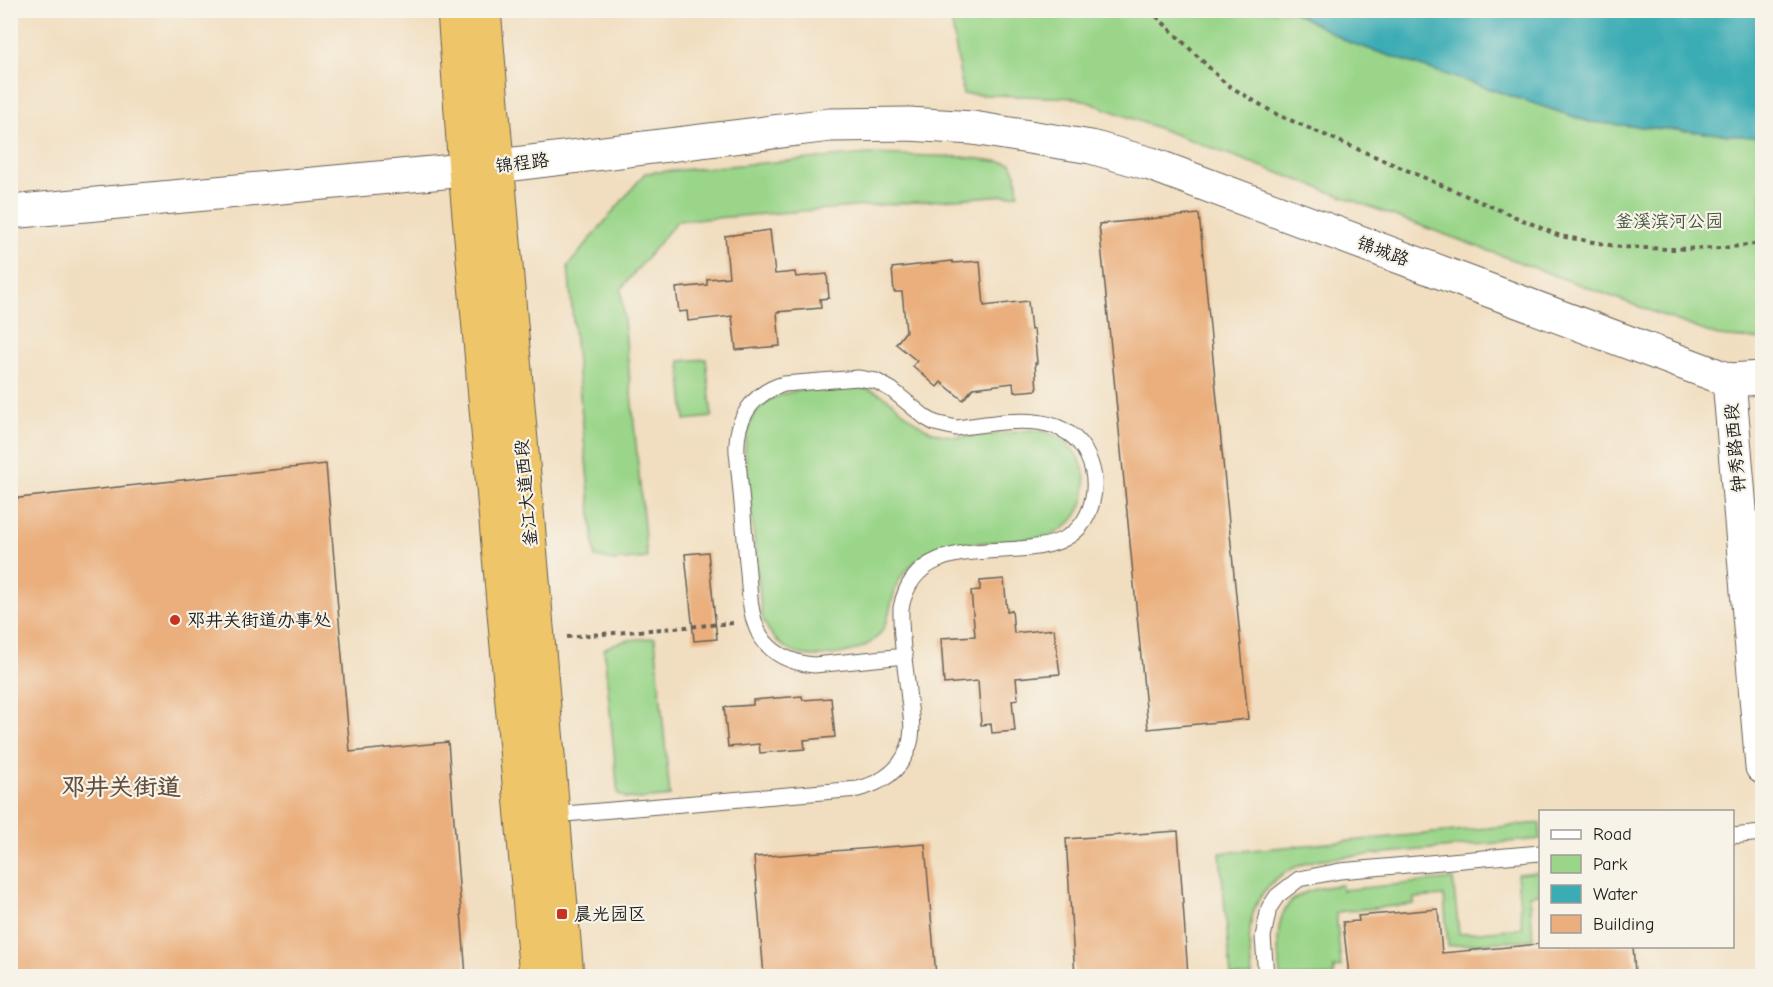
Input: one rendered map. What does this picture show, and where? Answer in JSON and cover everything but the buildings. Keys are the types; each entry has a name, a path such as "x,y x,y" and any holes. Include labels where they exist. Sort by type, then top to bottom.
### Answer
{"highway":[{"name":"釜江大道西段","path":"454,10 481,168 539,639 567,976"},
{"name":"釜江大道西段","path":"483,10 481,168 536,976"}],"street":[{"name":"锦程路","path":"10,212 481,168 830,125 909,124 973,128 1033,136"},
{"name":"锦城路","path":"1033,136 1091,147 1151,164 1729,380"},
{"path":"1729,380 1762,378"},
{"name":"钟秀路西段","path":"1729,380 1762,767"}],"lane":[{"path":"553,815 858,789 874,785 897,768 909,746 911,723 905,656 901,620 903,596 922,568 949,555 1051,545 1071,535 1083,523 1092,505 1094,474 1085,451 1066,431 1055,425 1033,421 956,428 946,426 926,418 885,385 858,378 784,384 764,393 746,410 737,432 737,453 754,621 761,636 786,659 814,665 905,656"},
{"path":"1734,836 1762,833"},
{"path":"1266,976 1263,937 1269,908 1277,896 1299,879 1340,871 1539,853"}],"path":[{"path":"1150,10 1226,84 1276,114 1560,236 1621,247 1669,249 1724,248 1762,243"},
{"path":"539,639 754,621"}],"green space":[{"name":"釜溪滨河公园","path":"950,11 1292,11 1348,42 1589,122 1762,138 1762,340 1718,336 1077,98 963,94"},
{"path":"869,154 963,157 1011,163 1016,174 1018,194 677,221 621,289 647,558 614,561 595,557 568,266 645,173"},
{"path":"706,359 712,417 685,420 680,361"},
{"path":"852,386 866,388 887,398 920,425 942,435 967,437 1032,430 1054,435 1070,446 1081,462 1085,480 1084,498 1076,515 1062,529 1041,538 955,545 945,547 917,560 909,567 898,584 888,616 878,636 870,643 849,652 811,656 791,651 777,641 762,617 745,450 748,428 756,412 767,402 780,395 797,391"},
{"path":"655,638 670,796 626,798 618,794 604,649 622,641"},
{"path":"1539,823 1539,839 1321,859 1283,874 1264,891 1253,915 1249,935 1252,976 1231,976 1220,853"},
{"path":"1539,872 1539,894 1530,895 1533,939 1448,946 1444,896 1414,898 1414,904 1336,912 1341,967 1334,968 1334,976 1280,976 1278,939 1280,924 1284,911 1303,893 1342,885 1342,890 1453,879 1459,934 1522,928 1517,874"}],"water":[{"path":"1292,11 1762,11 1762,138 1590,122 1348,42"}],"place":[{"name":"邓井关街道办事处","path":"175,620"},
{"name":"晨光园区","path":"562,914"}],"district":[{"name":"邓井关街道","path":"121,787"}]}
